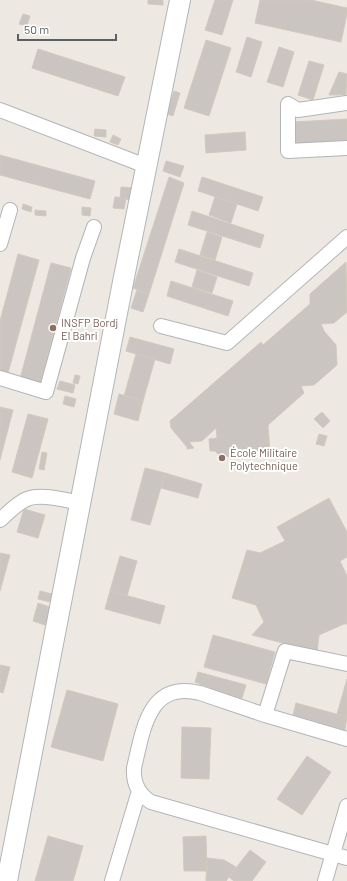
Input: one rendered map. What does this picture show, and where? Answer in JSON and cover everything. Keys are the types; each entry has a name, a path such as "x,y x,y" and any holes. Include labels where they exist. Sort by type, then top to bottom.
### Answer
{"main road":[{"path":"7,881 146,166 180,0"}],"street":[{"path":"347,103 298,110 288,104 288,151 347,148"},
{"path":"0,110 146,166"},
{"path":"0,244 10,210"},
{"path":"0,378 46,392 83,258 94,227"},
{"path":"161,326 228,343 347,237"},
{"path":"0,520 26,499 33,497 51,498 80,503"},
{"path":"265,715 286,648 347,664"},
{"path":"347,739 265,715 189,690 178,690 159,700 152,709 147,719 134,768 134,780 139,791 147,799 157,804 347,858"},
{"path":"112,881 139,791"},
{"path":"325,881 347,806"}],"building":[{"path":"148,0 163,0 163,5 148,4"},
{"path":"215,0 233,0 222,35 205,30"},
{"path":"260,0 311,0 347,8 341,42 255,23"},
{"path":"23,14 30,16 27,26 19,24"},
{"path":"247,37 262,42 251,77 236,72"},
{"path":"206,40 231,48 209,116 184,108"},
{"path":"279,47 294,52 283,87 267,82"},
{"path":"38,49 125,77 118,96 32,68"},
{"path":"309,61 324,65 313,100 298,95"},
{"path":"339,72 347,74 346,95 329,95"},
{"path":"174,91 180,93 173,116 167,114"},
{"path":"347,119 347,145 294,148 293,122"},
{"path":"95,129 106,130 106,137 94,136"},
{"path":"245,132 246,150 206,153 205,135"},
{"path":"113,135 121,139 118,145 110,142"},
{"path":"0,155 95,181 90,199 0,175"},
{"path":"166,161 184,166 180,177 163,171"},
{"path":"169,177 184,183 149,294 133,288"},
{"path":"202,177 263,197 258,211 198,191"},
{"path":"121,187 135,188 134,200 120,199"},
{"path":"115,197 126,198 124,209 113,208"},
{"path":"215,197 237,204 231,223 209,215"},
{"path":"23,204 32,207 31,212 22,209"},
{"path":"82,207 91,208 90,216 82,215"},
{"path":"35,210 46,211 46,216 35,215"},
{"path":"192,211 264,235 260,248 188,225"},
{"path":"207,232 222,237 215,260 200,255"},
{"path":"179,249 253,273 249,286 175,262"},
{"path":"18,254 39,260 8,373 0,371 0,321"},
{"path":"346,262 347,312 334,323 321,324 324,331 336,345 337,365 314,385 301,386 304,393 268,425 270,454 221,457 215,451 210,451 209,439 217,438 216,428 202,441 189,442 194,448 187,449 187,447 171,428 170,421 261,342 263,345 310,304 310,294"},
{"path":"51,263 71,268 40,384 20,379"},
{"path":"197,270 217,277 212,293 192,287"},
{"path":"171,281 233,301 228,316 167,296"},
{"path":"137,290 149,294 143,312 131,308"},
{"path":"130,337 174,349 170,364 126,351"},
{"path":"136,354 155,359 143,401 124,396"},
{"path":"75,375 80,376 78,384 73,383"},
{"path":"60,381 75,385 73,393 57,389"},
{"path":"119,394 143,401 138,421 114,414"},
{"path":"65,396 76,399 74,407 63,404"},
{"path":"0,407 13,410 0,460"},
{"path":"322,412 330,421 323,428 314,419"},
{"path":"28,414 48,419 32,478 12,472"},
{"path":"319,434 327,436 324,446 316,444"},
{"path":"42,452 47,453 44,470 39,469"},
{"path":"145,468 165,473 150,525 131,520"},
{"path":"165,473 202,484 198,498 161,488"},
{"path":"329,498 347,532 347,557 340,561 347,576 347,624 319,635 317,652 252,635 264,622 256,605 232,598 247,550 260,553 285,541 277,527"},
{"path":"24,509 45,515 38,538 17,532"},
{"path":"0,553 10,555 0,591"},
{"path":"120,556 137,561 127,596 110,591"},
{"path":"40,591 52,594 50,602 38,599"},
{"path":"110,591 165,606 160,624 105,609"},
{"path":"38,603 50,607 45,625 33,621"},
{"path":"213,635 275,652 266,684 204,667"},
{"path":"0,665 10,667 3,693 0,692"},
{"path":"198,672 246,685 241,701 195,682"},
{"path":"347,679 347,717 337,714"},
{"path":"67,690 118,704 103,761 51,747"},
{"path":"296,703 347,717 345,730 293,715"},
{"path":"182,727 211,728 209,779 181,778"},
{"path":"307,756 331,772 302,815 277,799"},
{"path":"48,836 83,846 73,881 35,881"},
{"path":"206,836 207,871 184,871 183,837"},
{"path":"250,850 266,862 252,881 234,881 229,877"},
{"path":"207,858 224,860 236,867 226,881 206,881"}],"place":[{"name":"INSFP Bordj El Bahri","path":"53,328"},
{"name":"École Militaire Polytechnique","path":"222,458"}]}
